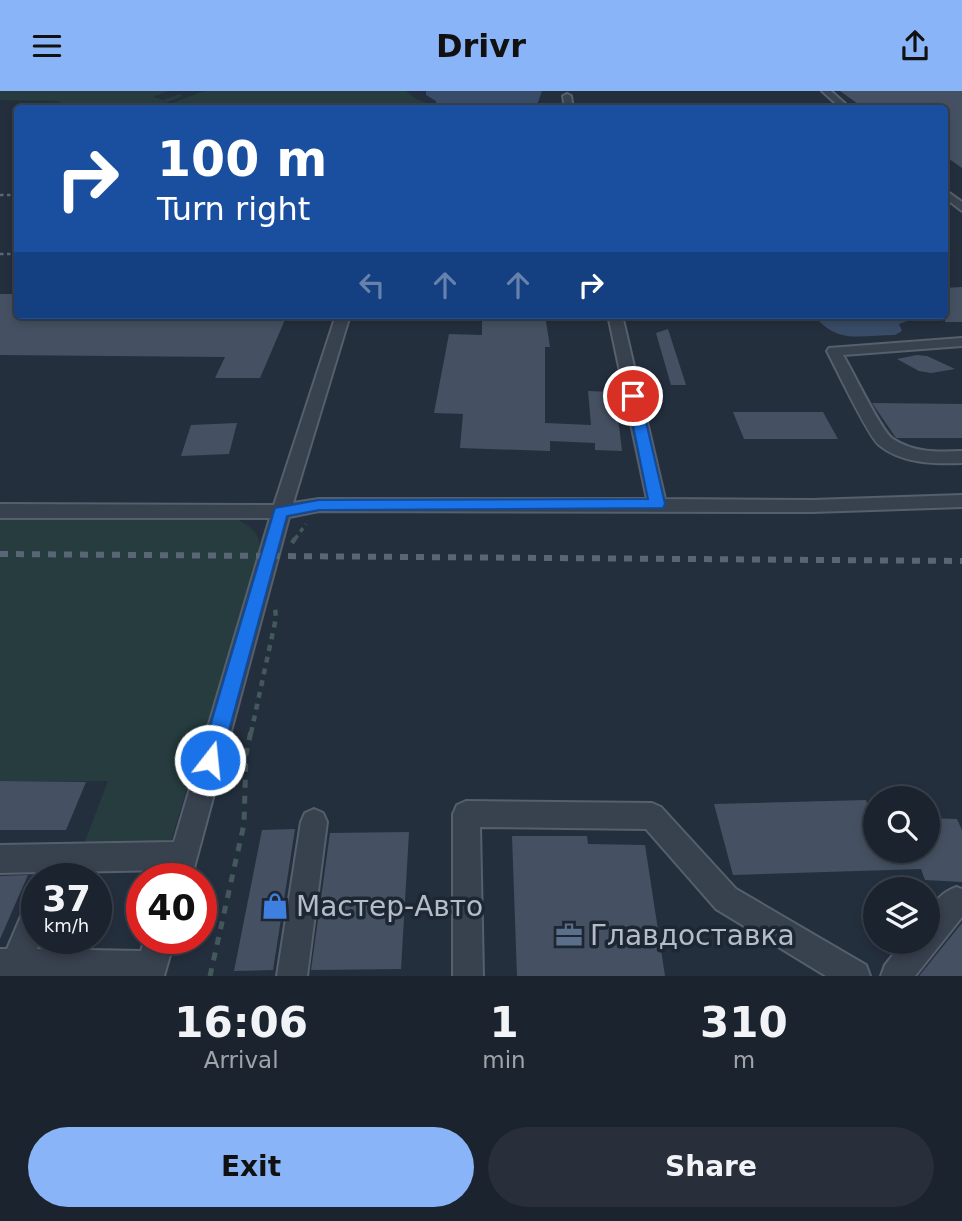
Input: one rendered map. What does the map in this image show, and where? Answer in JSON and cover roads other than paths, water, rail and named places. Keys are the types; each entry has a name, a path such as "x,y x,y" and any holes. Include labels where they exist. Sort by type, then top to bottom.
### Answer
{"street":[{"path":"827,91 843,105"},
{"path":"566,96 568,105"},
{"path":"948,196 962,208"},
{"path":"181,863 281,512 342,319"},
{"path":"0,511 281,512 319,505 813,506 962,501"},
{"path":"292,976 314,822"},
{"path":"0,859 22,863"},
{"path":"940,922 956,901"},
{"path":"8,964 21,941"},
{"path":"897,976 914,954"},
{"path":"8,964 154,960"}],"lane":[{"path":"616,319 657,504"},
{"path":"962,342 834,351 884,441 906,453 962,457"},
{"path":"468,976 466,814 652,816 726,899 855,976"}],"water":[{"path":"426,91 542,91 537,105 436,105 436,101 426,95"},
{"path":"818,319 907,321 899,324 902,331 895,335 860,337 841,335"}],"railway":[{"path":"0,195 14,195"},
{"path":"0,254 14,254"},
{"path":"0,554 962,561"}],"place":[{"name":"Мастер-Авто","path":"275,906"},
{"name":"Главдоставка","path":"569,935"}]}
